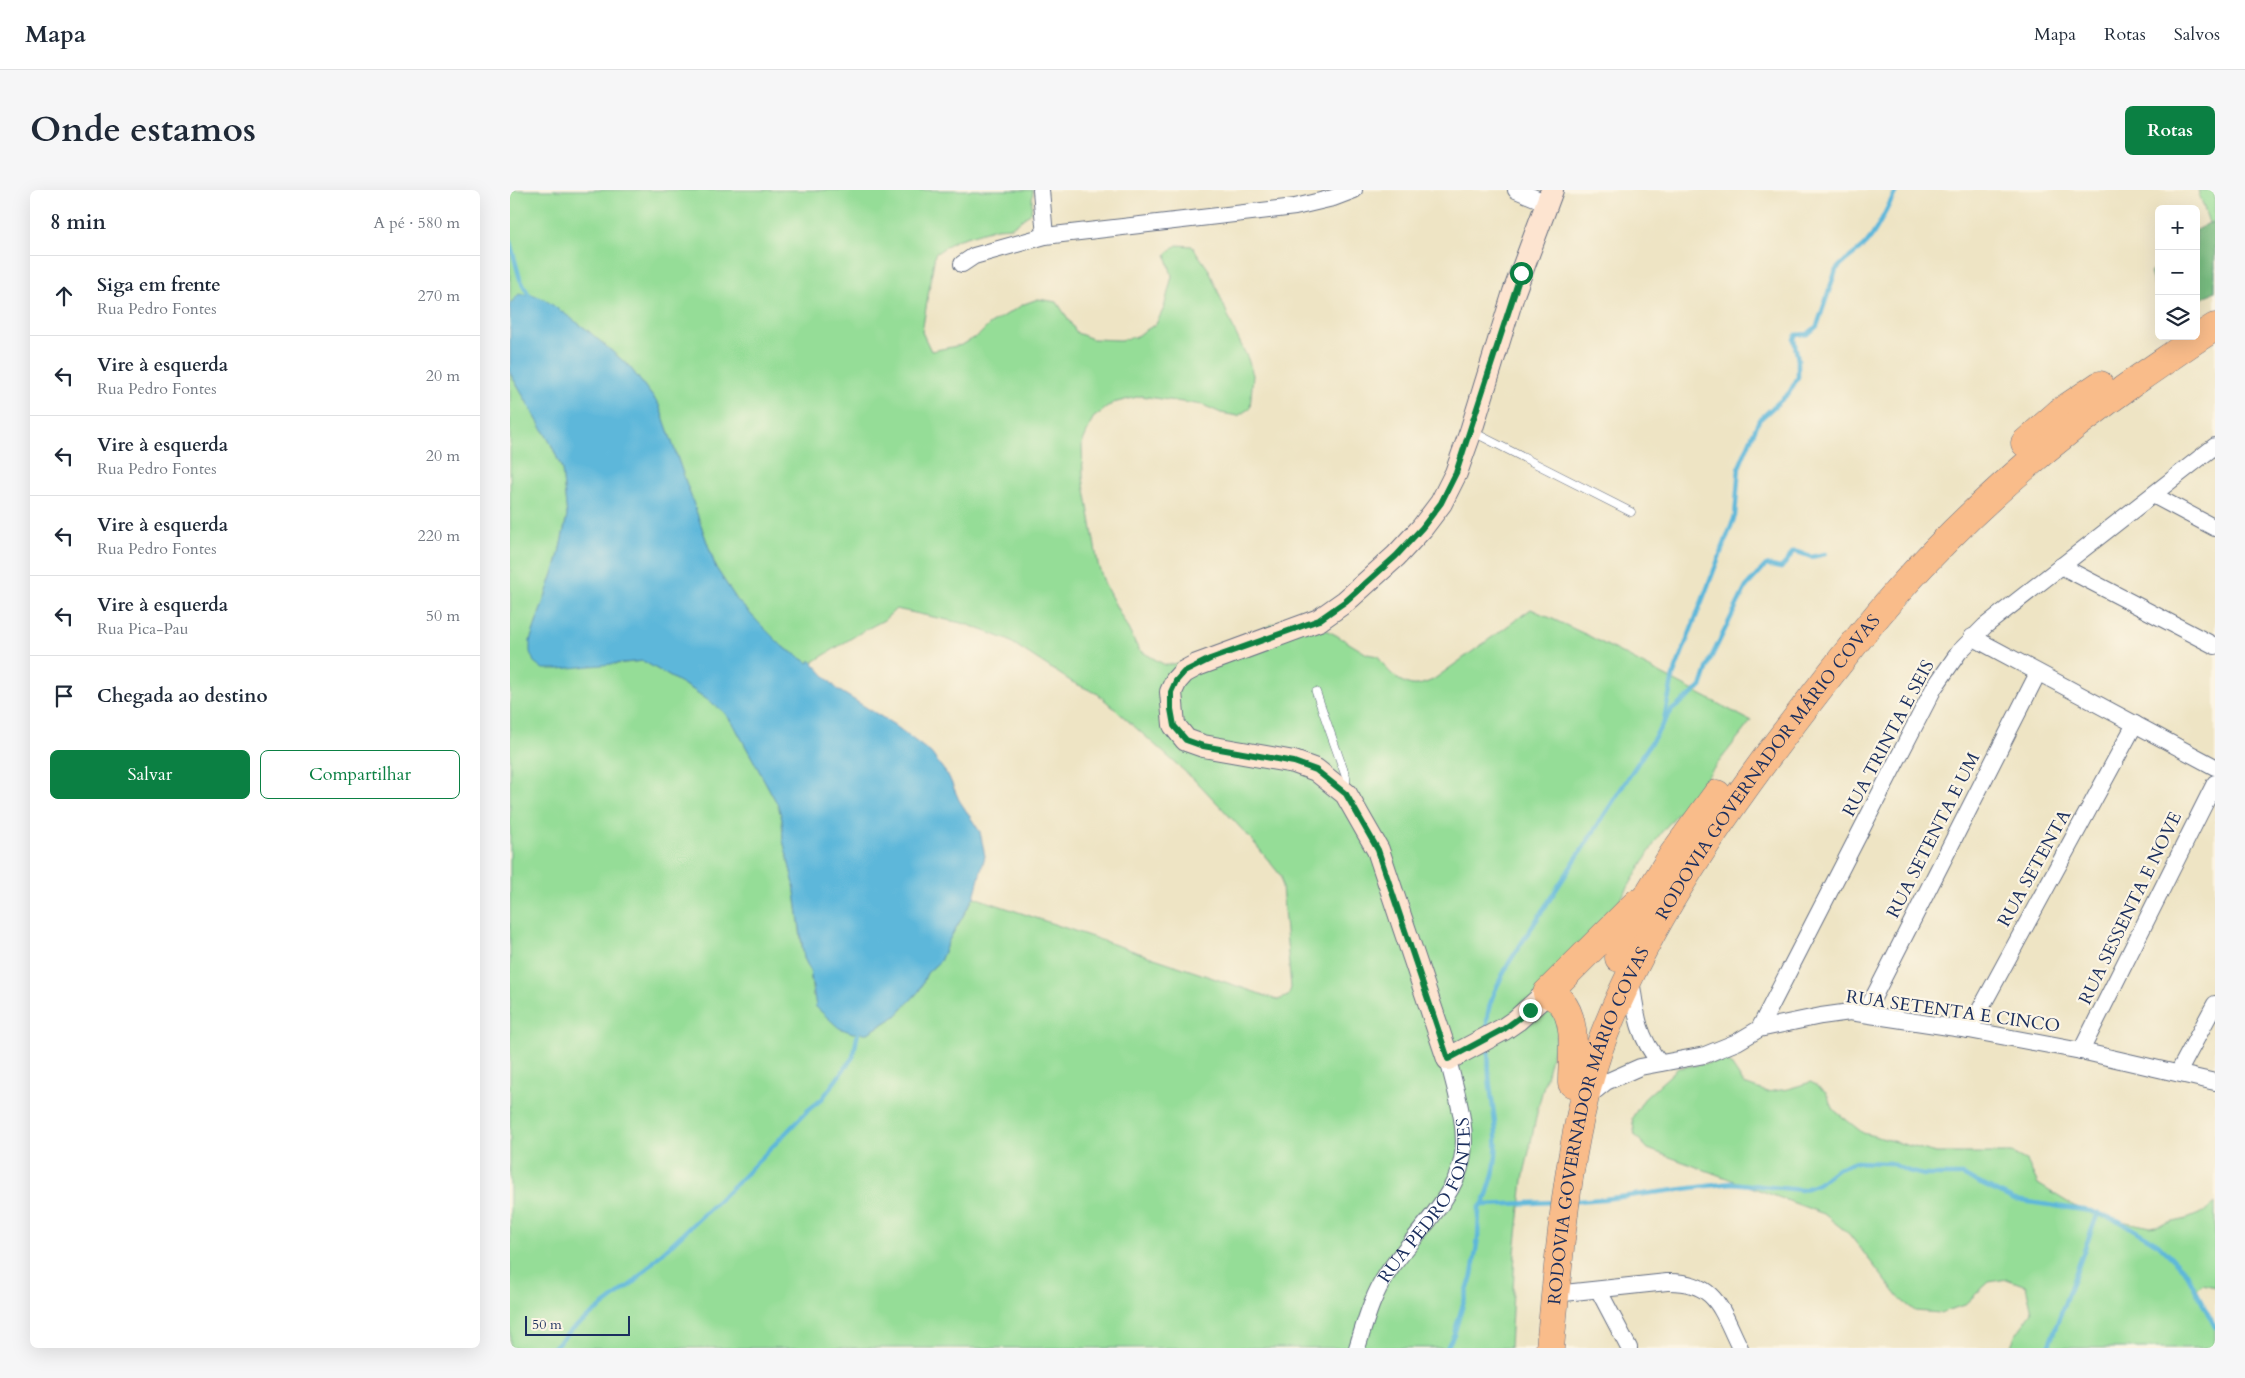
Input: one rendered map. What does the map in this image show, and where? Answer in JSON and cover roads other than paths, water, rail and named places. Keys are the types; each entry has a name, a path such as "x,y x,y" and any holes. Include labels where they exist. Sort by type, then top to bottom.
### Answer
{"highway":[{"path":"2200,316 2215,307"},
{"name":"RODOVIA GOVERNADOR MÁRIO COVAS","path":"1532,1348 1560,1129 1645,944 1726,812 1820,687 1899,590 1982,504 2038,454 2102,405 2215,327"},
{"name":"RODOVIA GOVERNADOR MÁRIO COVAS","path":"1550,1348 1581,1052 1613,970 1650,890 1674,853 1778,712 1813,669 1972,489 2060,412 2165,340"},
{"path":"1578,1092 1569,1017 1560,1001 1547,993 1650,890"}],"street":[{"path":"1041,190 1045,236"},
{"path":"962,264 974,256 1045,236 1295,207 1333,198 1354,190"},
{"path":"1516,190 1549,197"},
{"name":"RUA PEDRO FONTES","path":"1357,1348 1375,1296 1386,1276 1441,1203 1462,1161 1463,1127 1448,1059 1378,850 1346,794 1316,770 1294,762 1203,746 1186,740 1174,726 1171,692 1176,681 1184,672 1196,665 1319,620 1346,601 1396,556 1441,503 1456,473 1471,431 1514,292 1549,197"},
{"name":"RUA TRINTA E SEIS","path":"1759,1029 1943,673 1972,637 2215,446"},
{"path":"2153,495 2215,528"},
{"path":"2061,566 2215,646"},
{"path":"1972,637 2215,768"},
{"name":"RUA SETENTA E UM","path":"1865,1014 2038,673"},
{"name":"RUA SETENTA","path":"1969,1030 2135,724"},
{"name":"RUA SESSENTA E NOVE","path":"2081,1051 2215,783"},
{"path":"1630,976 1640,1028 1647,1046 1660,1062"},
{"path":"1448,1059 1510,1025 1547,993"},
{"path":"2178,1073 2215,1004"},
{"name":"RUA SETENTA E CINCO","path":"1578,1092 1660,1062 1705,1055 1737,1042 1759,1029 1850,1012 1969,1030 2081,1051 2215,1082"},
{"path":"1555,1294 1599,1291 1667,1282 1682,1282 1695,1285 1707,1291 1715,1299 1740,1348"},
{"path":"1599,1291 1629,1348"}],"lane":[{"path":"1471,431 1631,512"},
{"path":"1316,692 1346,777 1346,794"}],"water":[{"path":"519,294 534,295 544,299 586,329 629,366 659,405 716,568 737,600 783,647 809,663 810,660 838,690 893,724 931,753 949,777 959,800 980,832 985,856 974,897 949,940 940,961 927,973 919,991 896,1016 868,1033 853,1033 839,1028 816,1007 810,970 804,958 794,884 783,840 782,819 778,805 734,725 723,711 695,691 643,661 559,669 543,669 534,662 530,652 530,641 557,562 567,516 562,469 551,444 510,373 510,304"}],"waterway":[{"path":"1664,720 1673,676 1735,516 1739,467 1759,420 1789,393 1798,377 1798,360 1794,339 1796,335 1808,334 1817,326 1836,270 1860,249 1872,235 1897,190"},
{"path":"510,242 520,279 531,299"},
{"path":"1487,1029 1488,1011 1491,1002 1510,961 1672,710 1701,687 1710,660 1746,587 1766,565 1781,568 1793,552 1811,557 1825,554"},
{"path":"553,1348 571,1330 634,1282 737,1183 807,1111 822,1099 853,1057 859,1028"},
{"path":"1447,1348 1454,1334 1472,1275 1478,1238 1479,1208 1487,1197 1495,1162 1496,1137 1489,1081 1488,1044"},
{"path":"1576,1201 1731,1183 1802,1190 1818,1184 1838,1168 1856,1162 1890,1163 1908,1171 1924,1175 1962,1175 2015,1200 2090,1211 2119,1221 2158,1244 2186,1272 2215,1327"},
{"path":"1483,1205 1555,1202"},
{"path":"2048,1348 2098,1213"}]}
